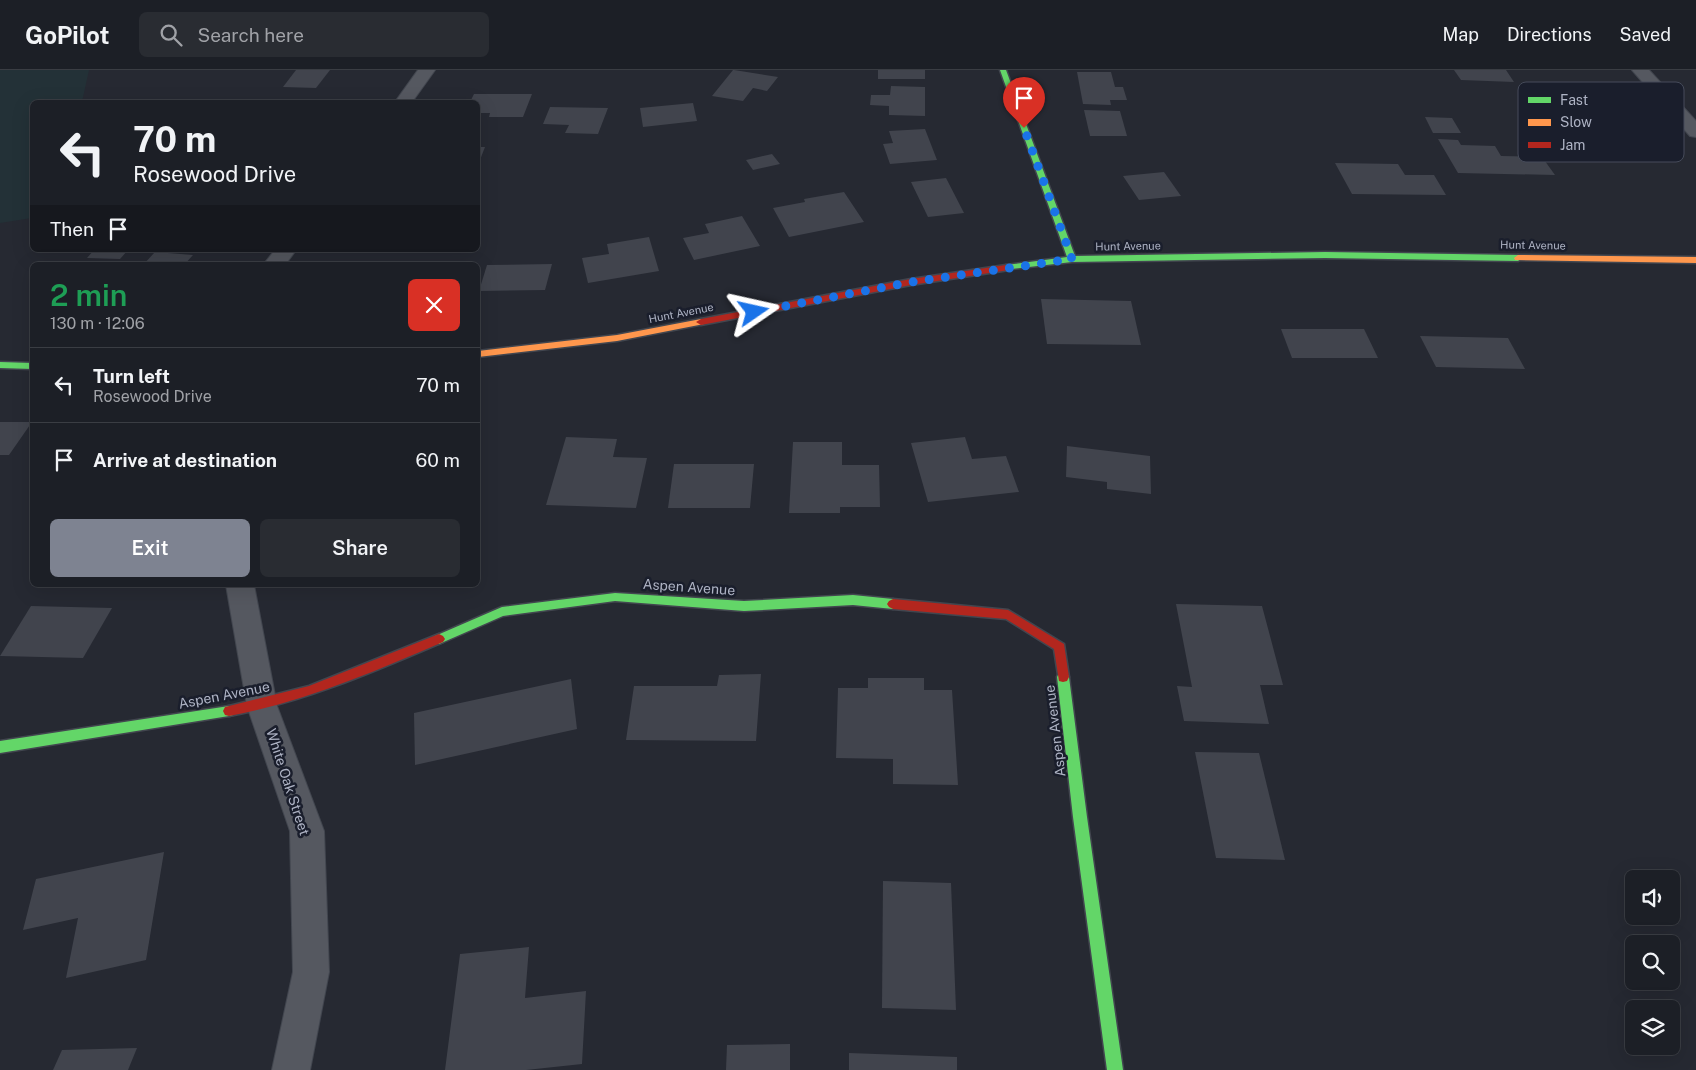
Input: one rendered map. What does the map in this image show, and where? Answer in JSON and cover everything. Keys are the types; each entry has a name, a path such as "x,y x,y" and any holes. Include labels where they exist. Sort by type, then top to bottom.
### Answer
{"street":[{"path":"404,100 427,70"},
{"path":"1003,70 1072,259"},
{"path":"1640,70 1651,82"},
{"path":"1684,119 1696,132"},
{"path":"276,262 284,252"},
{"name":"Hunt Avenue","path":"480,354 617,338 912,282 1072,259 1325,255 1696,260"},
{"path":"0,365 30,366"},
{"name":"White Oak Street","path":"240,587 262,706 307,831 311,972 291,1070"},
{"name":"Aspen Avenue","path":"0,747 262,706 360,672 502,612 614,597 744,606 852,600 1008,616 1060,647 1080,817 1115,1070"}],"shaded area":[{"path":"0,70 89,70 82,100 30,100 30,218 0,223"}],"building":[{"path":"296,70 330,70 316,88 283,87"},
{"path":"733,70 778,77 767,91 753,88 743,101 712,96"},
{"path":"878,70 925,70 925,79 878,79"},
{"path":"1454,70 1506,70 1514,82 1461,80"},
{"path":"1077,72 1111,72 1115,87 1123,87 1127,100 1110,100 1111,105 1083,104"},
{"path":"891,86 925,87 925,116 889,115 889,106 870,105 871,95 890,95"},
{"path":"474,94 532,94 523,117 489,117 490,113 480,113 480,100 471,100"},
{"path":"693,103 697,121 643,127 640,108"},
{"path":"550,107 608,108 598,134 565,133 569,125 543,124"},
{"path":"1084,110 1120,111 1127,136 1090,136"},
{"path":"1425,117 1452,118 1461,133 1433,133"},
{"path":"925,129 937,160 890,164 883,144 893,143 889,131"},
{"path":"1438,139 1458,140 1461,145 1495,146 1501,156 1518,156 1518,162 1546,162 1555,175 1458,173"},
{"path":"480,147 485,147 480,160"},
{"path":"772,154 780,164 753,170 746,160"},
{"path":"1335,163 1398,164 1405,175 1434,175 1446,195 1352,194"},
{"path":"1164,172 1181,196 1139,200 1123,176"},
{"path":"946,178 964,213 928,217 911,182"},
{"path":"844,192 864,222 789,237 773,208 805,202 804,199"},
{"path":"742,216 760,246 694,260 683,238 709,233 705,224"},
{"path":"649,237 659,271 588,283 582,258 609,254 607,244"},
{"path":"92,252 126,252 120,259 87,258"},
{"path":"155,252 193,255 187,262 146,262"},
{"path":"552,264 545,290 480,291 487,265"},
{"path":"1041,299 1131,301 1141,345 1047,344"},
{"path":"1281,329 1364,329 1378,358 1292,358"},
{"path":"1420,336 1508,338 1525,369 1436,367"},
{"path":"0,422 30,422 30,425 9,455 0,455"},
{"path":"566,437 617,439 613,457 647,458 636,508 546,505"},
{"path":"965,437 972,459 1006,456 1019,492 928,502 911,443"},
{"path":"793,442 842,442 842,465 879,465 880,507 840,507 840,513 789,513"},
{"path":"1067,446 1150,456 1151,494 1107,489 1107,482 1066,477"},
{"path":"674,464 754,464 750,508 668,508"},
{"path":"1176,604 1262,606 1283,685 1260,685 1269,724 1184,721 1177,686 1192,687"},
{"path":"31,606 112,608 83,658 0,656"},
{"path":"761,674 756,741 626,740 634,686 717,686 719,675"},
{"path":"868,678 924,678 924,690 952,690 958,785 893,784 893,759 836,758 838,688 868,688"},
{"path":"571,679 577,729 415,765 414,713"},
{"path":"1195,752 1259,753 1285,860 1216,858"},
{"path":"164,852 146,960 66,978 78,918 23,930 36,879"},
{"path":"883,881 951,883 956,1010 882,1008"},
{"path":"529,947 525,998 586,991 582,1064 526,1070 445,1070 460,954"},
{"path":"790,1044 790,1070 726,1070 727,1045"},
{"path":"137,1048 128,1070 53,1070 62,1050"},
{"path":"849,1053 957,1057 957,1070 849,1070"}],"traffic: fast":[{"path":"1003,70 1072,259"},
{"path":"1006,268 1072,259 1325,255 1518,258"},
{"path":"0,365 30,366"},
{"path":"439,639 502,612 615,597 744,606 853,600 893,604"},
{"path":"1063,677 1080,817 1115,1070"},
{"path":"0,747 229,711"}],"traffic: slow":[{"path":"1518,258 1696,260"},
{"path":"480,354 617,338 701,322"}],"traffic: jam":[{"path":"701,322 911,282 1006,268"},
{"path":"893,604 1008,615 1060,647 1063,677"},
{"path":"229,711 256,706 310,691 439,639"}],"route":[{"path":"754,312 912,282 1072,259 1024,128"}]}
